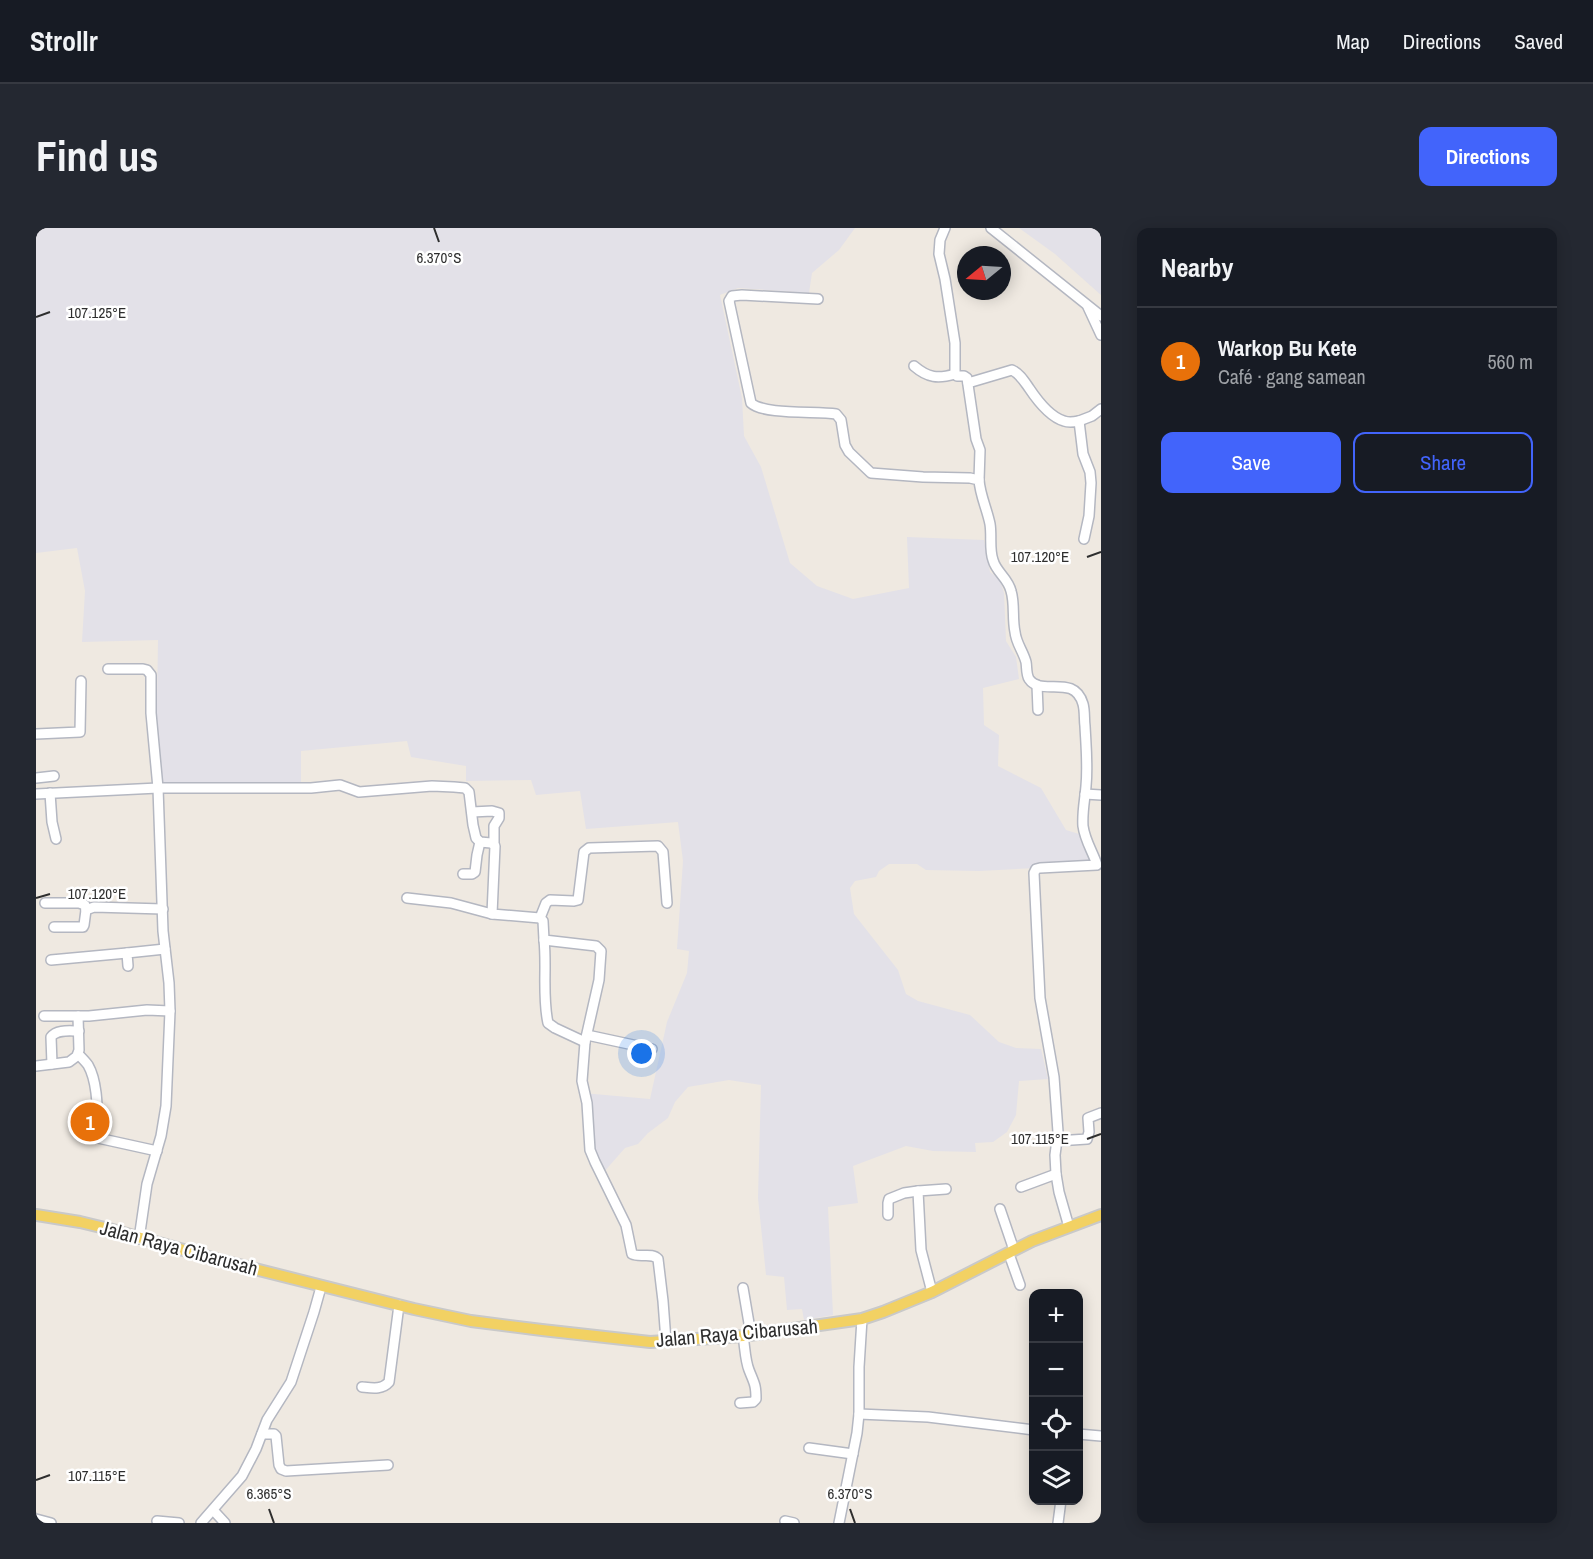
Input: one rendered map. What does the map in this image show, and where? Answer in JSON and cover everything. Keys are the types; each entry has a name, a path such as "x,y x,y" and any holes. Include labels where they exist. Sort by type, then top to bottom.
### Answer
{"main road":[{"name":"Jalan Raya Cibarusah","path":"36,1216 80,1222 321,1287 471,1321 640,1341 666,1341 747,1335 862,1319 932,1292 1032,1241 1101,1215"}],"street":[{"path":"945,228 940,240 939,254 955,343 955,374"},
{"path":"991,228 1101,316"},
{"path":"818,299 732,296 729,301 752,405 772,410 836,414 841,420 847,449 871,473 979,480"},
{"path":"1087,304 1101,335"},
{"path":"914,366 925,374 938,377 955,374 966,377 976,439 980,447 979,480 990,525 992,559 1010,586 1016,638 1025,660 1028,678 1037,685 1070,688 1081,698 1083,705 1087,758 1083,819 1085,836 1097,865 1040,868 1034,873 1040,998 1054,1071 1057,1119 1056,1174 1069,1227"},
{"path":"968,383 1012,370 1017,372 1033,394 1061,421 1079,421 1092,416 1101,409"},
{"path":"1079,421 1083,454 1090,472 1091,483 1089,516 1084,539"},
{"path":"108,669 147,669 151,673 151,713 158,788 165,949 169,983 166,1106 161,1136 147,1184 139,1238"},
{"path":"36,734 80,732 81,681"},
{"path":"1037,685 1038,710"},
{"path":"36,778 54,776"},
{"path":"36,794 158,788 311,788 340,785 360,792 432,786 465,788 470,792 476,838 480,842 494,844"},
{"path":"50,793 56,839"},
{"path":"1085,794 1101,795"},
{"path":"472,812 492,811 499,813 500,818 494,826 496,849 492,914"},
{"path":"463,874 476,872 480,842"},
{"path":"540,918 546,903 550,900 574,901 579,899 584,852 589,848 658,846 663,852 667,903"},
{"path":"407,898 451,903 492,914 540,918"},
{"path":"45,903 85,905 83,927 54,927"},
{"path":"86,910 94,907 163,909"},
{"path":"540,918 543,921 548,1023 555,1028 586,1039 652,1049"},
{"path":"544,940 596,946 601,949 599,980 586,1039 582,1075 587,1103 590,1150 626,1225 632,1254 655,1256 658,1259 666,1341"},
{"path":"51,960 165,949"},
{"path":"127,953 128,966"},
{"path":"44,1016 112,1015 147,1010 170,1011"},
{"path":"36,1066 74,1060 78,1054 78,1016"},
{"path":"52,1064 51,1037 53,1034 79,1031"},
{"path":"78,1054 88,1066 93,1083 97,1106 98,1137 157,1150"},
{"path":"1057,1141 1087,1139 1088,1118 1101,1113"},
{"path":"1021,1187 1056,1174"},
{"path":"888,1215 889,1199 904,1193 946,1189"},
{"path":"918,1191 921,1250 932,1292"},
{"path":"1000,1209 1020,1285"},
{"path":"201,1523 242,1476 267,1420 291,1382 321,1287"},
{"path":"740,1403 753,1402 756,1399 756,1387 749,1372 743,1288"},
{"path":"362,1387 379,1388 389,1382 399,1305"},
{"path":"839,1523 854,1454 859,1414 862,1319"},
{"path":"859,1414 928,1418 1029,1429"},
{"path":"262,1434 276,1436 279,1465 286,1472 388,1465"},
{"path":"1083,1434 1101,1436"},
{"path":"808,1448 854,1454"},
{"path":"1058,1523 1060,1505"},
{"path":"213,1510 225,1523"},
{"path":"36,1519 51,1523"},
{"path":"158,1521 179,1523"}],"shaded area":[{"path":"36,228 855,228 839,250 812,273 809,293 738,288 720,295 742,398 744,436 761,467 790,563 817,586 853,599 909,588 907,537 984,540 990,572 1000,580 1004,593 1006,641 1016,657 1019,679 983,688 984,725 999,735 998,766 1041,788 1066,830 1079,834 1094,865 979,871 926,870 917,864 889,864 879,871 876,877 855,881 850,888 854,914 898,970 906,994 918,1001 970,1015 999,1042 1016,1048 1041,1049 1048,1079 1019,1081 1016,1115 1007,1132 993,1142 975,1143 976,1152 933,1151 906,1146 853,1166 858,1203 828,1207 833,1315 804,1320 802,1309 787,1310 784,1277 766,1275 758,1198 761,1085 729,1080 688,1087 675,1102 668,1118 638,1144 625,1148 603,1173 589,1147 583,1093 650,1099 667,1022 687,973 689,951 677,949 683,861 678,822 586,829 580,791 536,795 531,780 466,781 466,766 411,757 407,741 301,751 301,784 152,783 149,710 157,705 158,640 82,642 85,591 77,548 36,553"},
{"path":"1019,228 1101,228 1101,295 1055,254"}],"place":[{"name":"Warkop Bu Kete","path":"90,1122"}]}
